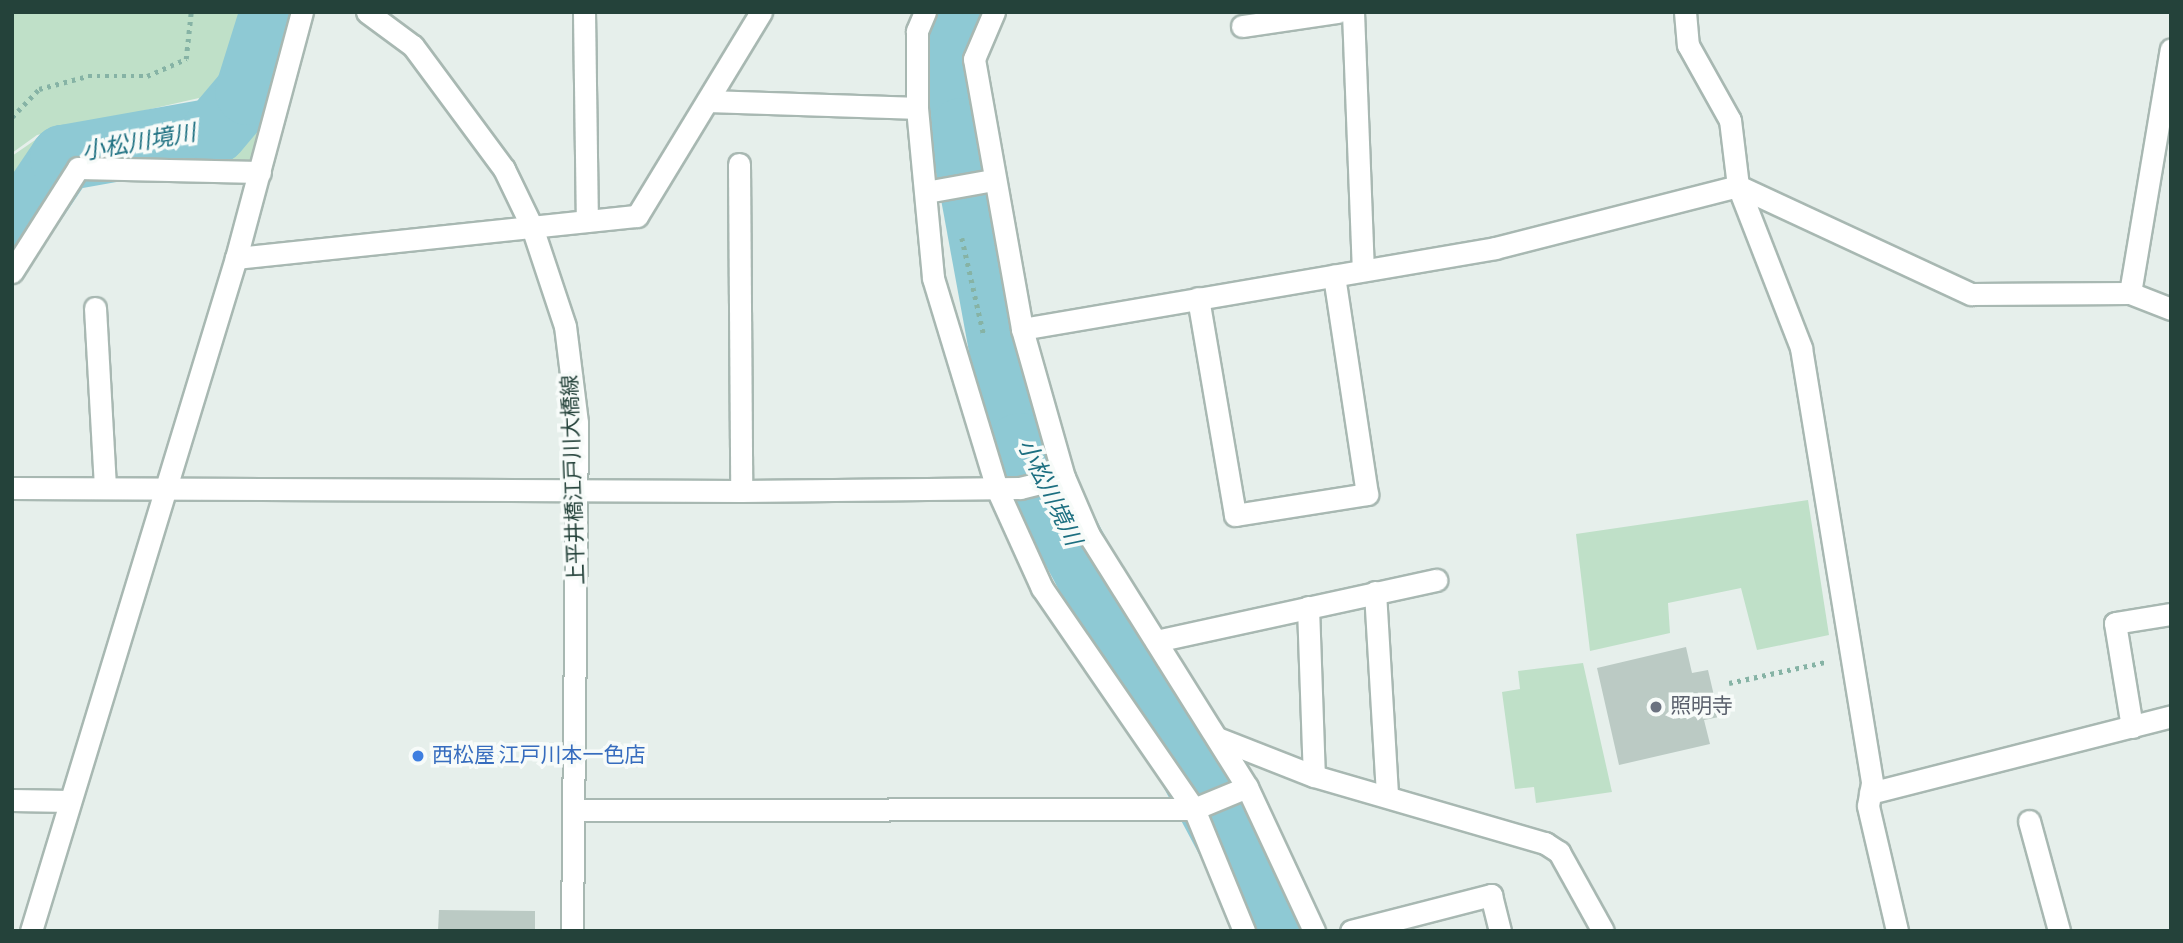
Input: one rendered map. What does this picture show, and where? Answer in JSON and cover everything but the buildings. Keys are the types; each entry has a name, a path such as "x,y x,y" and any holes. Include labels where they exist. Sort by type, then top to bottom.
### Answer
{"street":[{"path":"31,931 162,487 236,258 302,12"},
{"name":"上平井橋江戸川大橋線","path":"367,12 413,46 473,121 532,227 565,326 577,490 572,931"},
{"path":"584,12 587,221"},
{"path":"236,258 637,216 710,101 761,12"},
{"path":"925,12 917,31 918,108 926,192 945,332 997,489 1042,588 1200,807 1244,931"},
{"path":"994,12 974,59 985,181 1063,477 1089,534 1220,739 1241,790 1314,931"},
{"path":"1242,26 1338,12"},
{"path":"1353,12 1363,270"},
{"path":"1685,12 1688,44 1730,120 1738,186 1801,348 1870,793 1898,931"},
{"path":"2130,293 2171,49"},
{"path":"710,101 918,108"},
{"path":"738,164 741,491"},
{"path":"12,272 78,168 260,172"},
{"path":"926,192 985,181"},
{"path":"1022,328 1495,248 1738,186 1971,294 2130,293 2171,309"},
{"path":"1198,298 1235,515 1367,494 1334,275"},
{"path":"95,308 105,488"},
{"path":"12,488 741,491 997,489 1020,488 1063,477"},
{"path":"1156,640 1436,580"},
{"path":"1375,592 1387,795"},
{"path":"1308,607 1314,776"},
{"path":"2132,727 2115,623 2171,614"},
{"path":"1870,793 2171,716"},
{"path":"1220,739 1314,776 1545,843 1559,852 1603,931"},
{"path":"575,810 1200,807 1241,790"},
{"path":"12,800 70,801"},
{"path":"2029,821 2059,931"},
{"path":"1352,931 1491,895 1500,931"}],"path":[{"path":"12,117 39,89 88,76 147,76 186,59 191,12"},
{"path":"1728,683 1850,657"}],"green space":[{"path":"12,12 291,12 253,164 76,165 12,264 12,156 38,138 197,105 199,98 37,135 12,153"},
{"path":"1808,500 1829,635 1757,650 1741,588 1668,603 1670,633 1590,651 1576,534"},
{"path":"1583,663 1612,792 1536,803 1534,787 1515,789 1502,692 1520,689 1518,671"}],"waterway":[{"name":"小松川境川","path":"12,234 63,158 215,131 248,92 273,12"},
{"name":"小松川境川","path":"957,12 951,45 962,131 1020,446 1277,931"}],"place":[{"name":"照明寺","path":"1656,707"},
{"name":"西松屋 江戸川本一色店","path":"418,756"}]}
